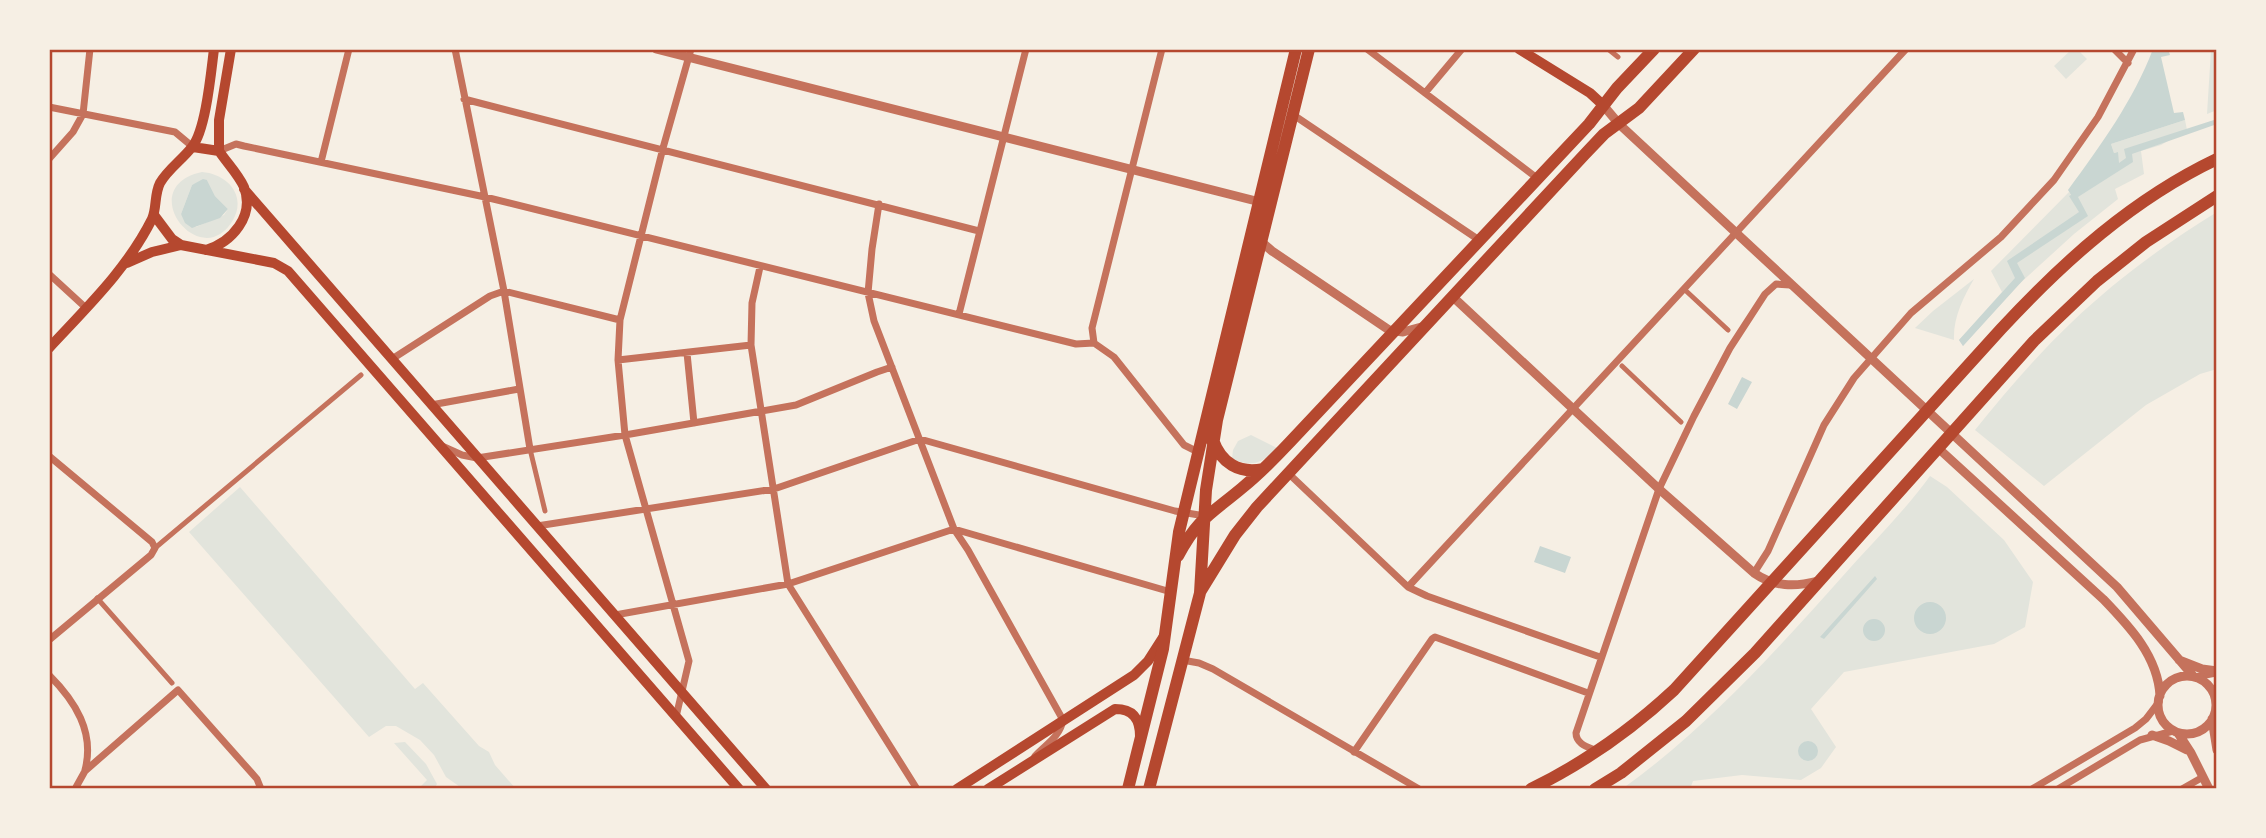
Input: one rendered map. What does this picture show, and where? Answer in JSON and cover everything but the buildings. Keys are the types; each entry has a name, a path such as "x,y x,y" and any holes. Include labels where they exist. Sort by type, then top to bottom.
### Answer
{"main road":[{"path":"49,348 127,263 154,215 160,183 193,146 201,129 215,49"},
{"path":"231,49 219,120 219,151 244,189 763,787"},
{"path":"1128,789 1166,634 1177,543 1296,49"},
{"path":"1149,789 1200,593 1213,440 1309,49"},
{"path":"1519,49 1590,93 1603,106"},
{"path":"1175,563 1186,541 1205,516 1263,469 1537,178 1654,49"},
{"path":"1200,593 1242,525 1288,473 1604,134 1639,108 1694,49"},
{"path":"193,146 219,151"},
{"path":"1531,789 1598,751 1650,712 1674,690 2032,296 2082,249 2134,207 2217,159"},
{"path":"206,250 220,244 238,228 246,210 244,189"},
{"path":"1595,789 1621,773 1686,721 1755,653 2034,341 2097,281 2146,242 2217,196"},
{"path":"154,215 172,239 181,245 274,263 288,271 739,789"},
{"path":"127,263 152,252 181,245"},
{"path":"1198,452 1213,440"},
{"path":"1213,440 1222,457 1233,466 1247,471 1263,469"},
{"path":"957,789 1140,670 1166,634"},
{"path":"988,789 1115,709 1124,709 1134,715 1139,724 1140,742"}],"street":[{"path":"49,159 74,132 83,114 90,49"},
{"path":"321,162 349,49"},
{"path":"455,49 504,291 530,449 545,511"},
{"path":"656,49 690,53 1259,202 1272,195"},
{"path":"958,314 1026,49"},
{"path":"1094,343 1092,328 1162,49"},
{"path":"1367,49 1537,178"},
{"path":"1425,93 1462,49"},
{"path":"1608,49 1618,57"},
{"path":"1408,587 1906,49"},
{"path":"2114,49 2128,63"},
{"path":"1754,573 1768,551 1824,425 1869,358 1911,313 2001,237 2054,180 2098,117 2134,49"},
{"path":"676,717 689,661 625,435 618,360 620,320 690,53"},
{"path":"464,99 979,231"},
{"path":"1603,106 1790,285 2117,587 2177,659 2194,677 2211,689 2216,706 2212,719 2205,728 2195,733 2176,732 2140,740 2058,789"},
{"path":"49,107 175,132 193,146"},
{"path":"1292,114 1479,240"},
{"path":"219,151 236,145 485,197 1076,344 1094,343 1114,357 1184,445 1198,452"},
{"path":"879,204 868,293 874,321 954,530 1063,720 1056,737 1026,765"},
{"path":"1252,231 1261,243 1375,321 1394,331 1407,331 1426,325"},
{"path":"760,267 752,303 751,345 788,584 917,789"},
{"path":"49,274 86,308"},
{"path":"1598,751 1580,743 1576,737 1600,657 1660,489 1694,416 1735,340 1769,289 1776,284 1790,285"},
{"path":"1684,289 1728,330"},
{"path":"392,359 490,296 504,291 620,320"},
{"path":"1453,297 1754,573 1771,583 1792,585 1818,581"},
{"path":"618,360 751,345"},
{"path":"687,353 694,424"},
{"path":"1622,366 1681,422"},
{"path":"441,446 477,458 694,424 796,405 892,367"},
{"path":"49,640 361,375"},
{"path":"431,405 519,389"},
{"path":"537,526 774,489 920,439 1184,513 1205,516"},
{"path":"1938,448 2103,599 2125,623 2147,653 2159,683 2162,719 2192,753 2209,789"},
{"path":"49,456 152,542 155,548"},
{"path":"1288,473 1408,587 1600,657"},
{"path":"615,615 788,584 954,530 1172,592"},
{"path":"97,598 172,683"},
{"path":"1354,752 1435,637 1588,693"},
{"path":"2177,659 2217,672"},
{"path":"1182,660 1207,666 1419,789"},
{"path":"2032,789 2135,728 2146,719 2166,685 2176,679 2217,672"},
{"path":"49,675 69,696 79,712 87,737 88,757 85,771 75,789"},
{"path":"85,771 178,690 257,779 261,789"},
{"path":"2212,719 2217,744"},
{"path":"2152,736 2192,753"},
{"path":"2182,789 2203,777"}],"shaded area":[{"path":"2072,49 2077,49 2087,59 2066,79 2054,66"},
{"path":"2153,49 2168,49 2170,55 2161,57 2174,113 2183,112 2185,120 2111,144 2114,153 2118,152 2119,163 2126,158 2124,149 2217,119 2217,124 2132,154 2133,162 2078,197 2088,216 2017,263 2025,278 1963,346 1959,340 2015,278 2007,261 2079,212 2068,190 2126,105"},
{"path":"2211,50 2217,51 2217,110 2207,114"},
{"path":"2185,120 2187,130 2161,145 2141,151 2144,174 2115,189 2118,199 2074,234 2017,286 1963,346 1959,340 2002,292 1991,271 2069,192 2071,195 2117,152 2114,153 2111,144"},
{"path":"202,172 219,177 232,187 238,202 237,211 233,220 220,234 205,238 191,233 179,222 173,208 173,194 182,181","holes":["207,180 215,196 228,209 224,215 196,227 181,214 192,185"]},
{"path":"203,179 207,180 215,196 228,209 220,218 192,228 185,223 181,214 192,185"},
{"path":"2217,212 2217,369 2200,374 2146,405 2044,486 1975,430 2034,361 2089,307 2142,263"},
{"path":"1974,279 1960,308 1954,340 1915,328 1933,311"},
{"path":"1742,377 1752,382 1737,409 1728,404"},
{"path":"1251,435 1277,448 1261,461 1245,463 1232,459 1238,441"},
{"path":"1930,476 1947,487 2004,540 2033,582 2025,627 1994,644 1844,672 1811,709 1836,747 1821,768 1801,780 1742,775 1693,781 1690,789 1622,789 1711,716 1738,689 1887,528"},
{"path":"240,487 415,689 423,683 479,746 489,752 495,765 516,789 463,789 446,777 434,755 420,740 396,726 386,726 369,737 189,532"},
{"path":"1540,546 1571,557 1565,573 1534,562"},
{"path":"1875,576 1877,579 1824,639 1820,637"},
{"path":"1930,602 1941,607 1946,618 1941,629 1930,634 1919,629 1914,618 1919,607"},
{"path":"1874,619 1882,622 1885,630 1882,638 1874,641 1866,638 1863,630 1866,622"},
{"path":"1804,741 1812,741 1818,751 1812,761 1804,761 1798,755 1798,747"},
{"path":"405,742 426,764 437,784 434,789 424,789 421,786 427,780 394,743"}]}
